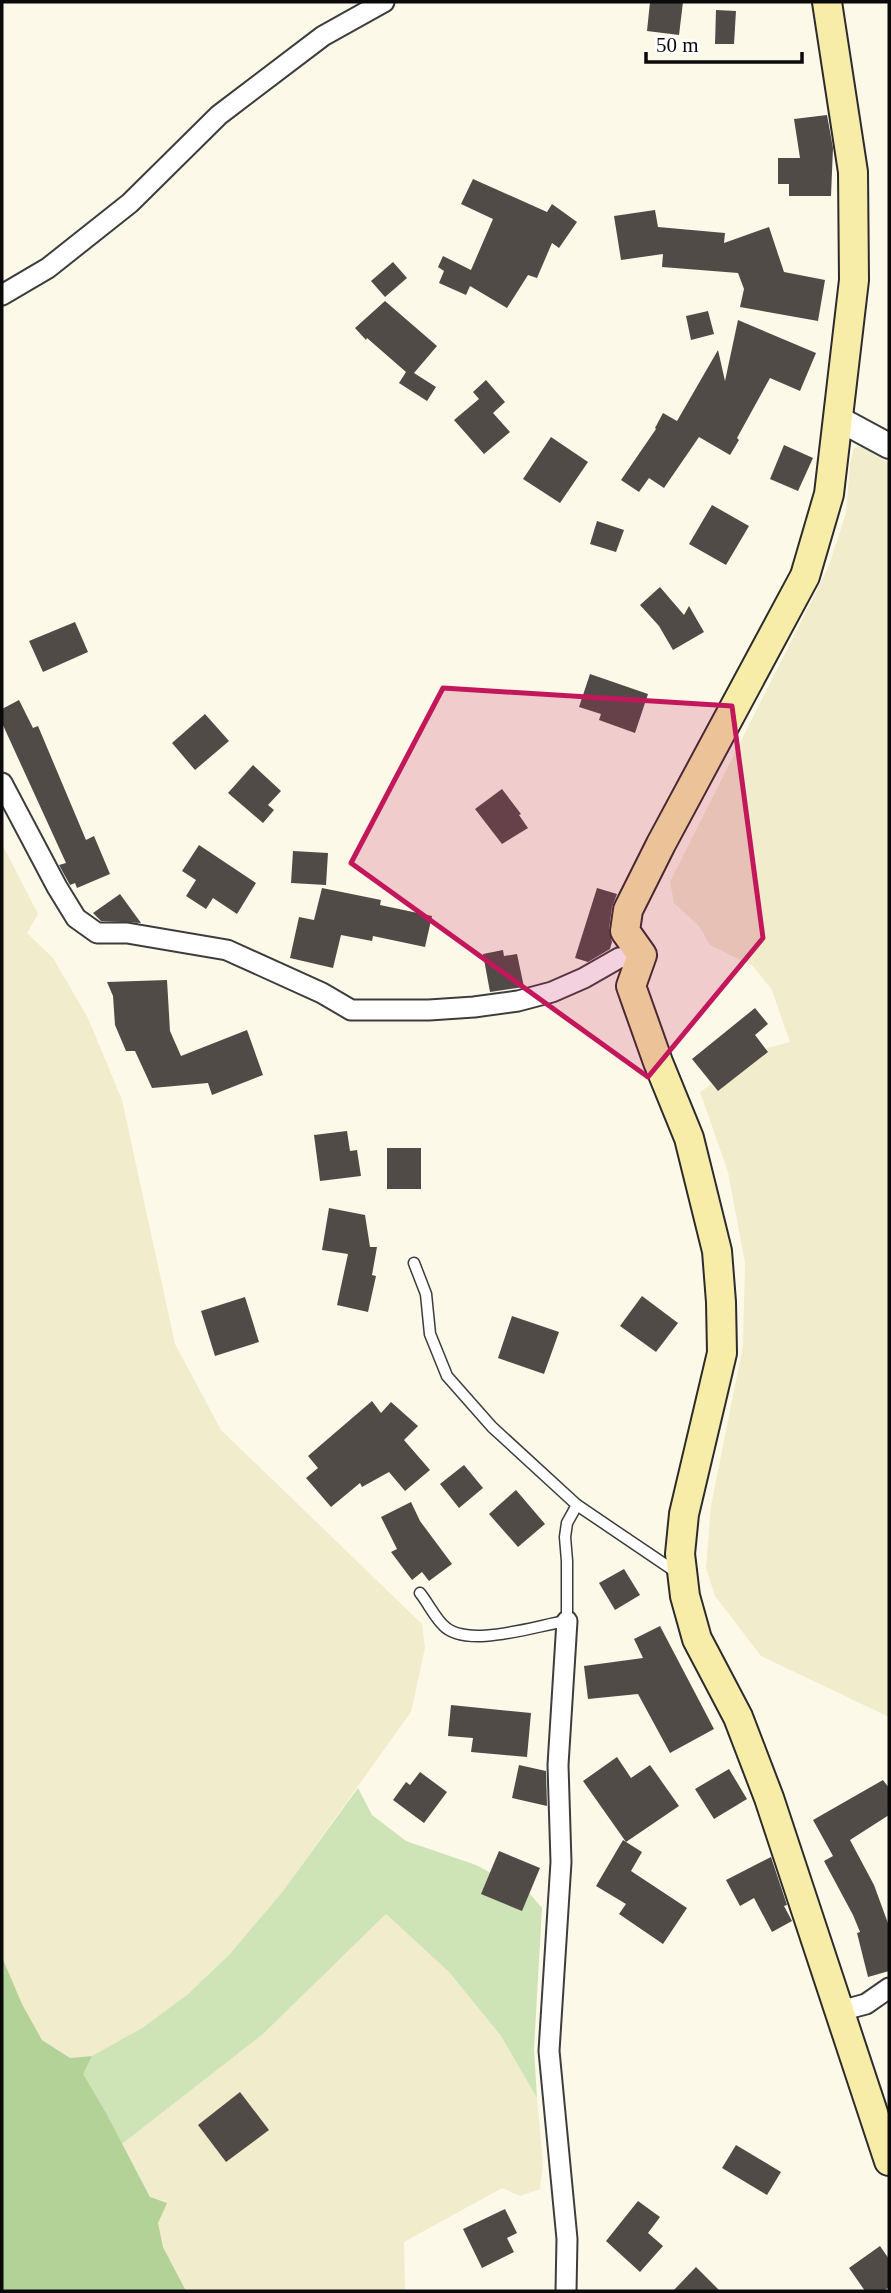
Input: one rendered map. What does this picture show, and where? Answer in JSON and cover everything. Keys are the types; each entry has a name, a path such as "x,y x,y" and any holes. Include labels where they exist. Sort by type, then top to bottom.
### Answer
{"main road":[{"path":"827,2 853,172 854,280 829,494 804,576 661,844 628,910 625,931 642,955 631,986 689,1138 717,1251 722,1353 684,1514 680,1554 685,1596 697,1639 738,1717 769,1798 889,2161"}],"street":[{"path":"2,295 48,268 130,204 229,107 323,36 384,2"},
{"path":"839,419 889,446"},
{"path":"2,783 69,908 76,918 97,933 127,933 227,950 322,993 351,1010 429,1010 518,1001 552,992 620,958 642,955"},
{"path":"566,2291 567,2239 550,2051 561,1862 558,1765 567,1621"},
{"path":"840,2011 866,2004 889,1988"}],"lane":[{"path":"414,1263 426,1294 430,1334 447,1376 492,1427 577,1506 682,1577"},
{"path":"420,1593 444,1627 467,1636 496,1634 567,1621 566,1522 577,1506"}],"highlighted area":[{"path":"443,688 732,706 763,938 648,1077 351,863"}],"shaded area":[{"path":"864,446 889,464 889,1717 761,1656 715,1596 706,1568 711,1506 743,1345 745,1263 728,1172 700,1092 763,1049 790,1042 772,990 753,966 710,945 699,926 674,903 670,882 828,568 846,513 854,448"},
{"path":"2,844 38,914 27,933 53,958 88,1018 122,1100 175,1344 221,1430 422,1624 425,1648 411,1712 283,1891 230,1954 187,1995 142,2028 92,2056 70,2058 42,2040 22,2004 2,1957"},
{"path":"386,1914 449,1972 501,2036 537,2098 543,2163 540,2189 520,2196 502,2188 404,2242 405,2291 186,2291 163,2247 150,2197 122,2144 263,2034"}],"green space":[{"path":"358,1788 372,1815 406,1841 476,1865 530,1894 542,1908 534,2049 537,2098 501,2036 449,1972 386,1914 263,2034 122,2144 82,2074 92,2056 142,2028 187,1995 230,1954 283,1891"},
{"path":"2,1957 22,2004 42,2040 70,2058 92,2056 83,2074 150,2197 167,2203 158,2223 163,2247 186,2291 2,2291"}],"building":[{"path":"650,2 683,2 679,35 647,31"},
{"path":"716,10 736,11 734,44 715,44"},
{"path":"827,115 833,148 831,196 789,196 789,184 778,184 778,158 800,158 794,119"},
{"path":"473,179 547,212 552,204 577,222 559,248 552,243 537,278 528,275 507,308 470,286 466,295 439,283 444,271 438,267 443,256 471,270 493,219 461,204"},
{"path":"655,210 658,227 725,233 724,243 769,227 784,272 825,280 818,321 740,307 744,289 738,273 662,267 663,254 621,260 614,216"},
{"path":"393,262 407,278 385,297 371,281"},
{"path":"385,301 437,346 414,373 436,387 427,401 399,383 406,372 355,328"},
{"path":"708,311 714,334 691,340 686,316"},
{"path":"738,320 816,353 800,391 770,378 730,455 699,437 664,488 649,478 639,492 621,480 656,429 663,413 677,421 718,350 725,381"},
{"path":"486,380 505,402 493,413 510,432 484,454 454,420 479,399 473,392"},
{"path":"551,437 588,462 560,503 523,479"},
{"path":"784,445 813,458 798,491 770,479"},
{"path":"712,505 749,526 726,565 689,544"},
{"path":"597,521 624,530 616,552 590,544"},
{"path":"660,587 684,615 689,606 704,632 673,650 659,626 640,605"},
{"path":"75,622 88,652 43,672 29,641"},
{"path":"590,674 648,694 635,733 599,720 601,714 579,707"},
{"path":"19,700 33,728 38,726 86,840 94,836 110,874 77,888 75,883 70,885 59,865 66,863 2,723 2,709"},
{"path":"205,714 229,741 195,770 172,743"},
{"path":"253,765 281,791 268,805 274,810 263,823 228,793"},
{"path":"502,789 528,828 502,844 475,809"},
{"path":"199,845 256,883 237,914 213,898 206,909 186,896 196,880 182,871"},
{"path":"293,851 328,853 326,885 291,883"},
{"path":"322,888 381,900 380,905 432,916 425,947 373,936 372,941 341,935 333,968 290,958 299,917 314,920"},
{"path":"597,888 617,894 609,929 612,942 610,949 588,962 575,958"},
{"path":"120,894 141,923 101,921 93,913"},
{"path":"503,950 504,956 517,954 524,987 490,992 483,954"},
{"path":"167,980 170,1031 181,1056 247,1030 263,1075 212,1095 208,1083 152,1088 135,1051 126,1051 115,1025 113,996 107,982"},
{"path":"755,1008 768,1024 755,1035 768,1052 718,1091 692,1059"},
{"path":"347,1131 350,1151 357,1150 361,1176 320,1181 314,1135"},
{"path":"387,1148 421,1148 421,1189 387,1189"},
{"path":"329,1208 365,1215 370,1247 377,1247 372,1275 376,1276 368,1312 337,1305 348,1254 322,1250"},
{"path":"642,1296 678,1323 656,1352 620,1326"},
{"path":"245,1297 259,1342 215,1356 201,1311"},
{"path":"512,1316 559,1332 544,1374 498,1358"},
{"path":"372,1401 381,1413 391,1402 418,1426 404,1440 430,1470 405,1491 389,1472 362,1487 360,1483 331,1507 306,1478 318,1468 308,1456"},
{"path":"464,1465 483,1488 459,1508 440,1484"},
{"path":"516,1490 545,1524 518,1547 489,1514"},
{"path":"411,1502 420,1521 452,1564 429,1581 422,1572 412,1580 391,1552 397,1549 381,1517"},
{"path":"624,1569 640,1595 615,1610 599,1583"},
{"path":"660,1626 714,1729 670,1753 638,1694 588,1699 584,1666 643,1658 634,1639"},
{"path":"451,1705 531,1713 527,1757 471,1752 473,1738 448,1736"},
{"path":"617,1757 631,1778 650,1765 679,1806 626,1842 583,1781"},
{"path":"519,1765 546,1771 547,1806 512,1798"},
{"path":"729,1769 747,1799 714,1819 695,1789"},
{"path":"420,1772 447,1792 424,1823 393,1800 406,1782 410,1785"},
{"path":"883,1780 889,1788 889,1815 850,1840 874,1885 889,1926 889,1971 868,1977 857,1933 860,1932 824,1861 833,1856 813,1820"},
{"path":"623,1840 642,1852 631,1871 687,1908 663,1944 619,1914 626,1904 596,1886"},
{"path":"499,1851 540,1868 522,1911 481,1894"},
{"path":"771,1857 787,1905 784,1906 792,1921 772,1932 754,1898 740,1906 726,1880"},
{"path":"240,2092 269,2130 226,2162 198,2125"},
{"path":"736,2145 781,2172 767,2195 722,2168"},
{"path":"638,2201 660,2217 648,2233 663,2246 640,2272 606,2241"},
{"path":"505,2209 517,2233 507,2238 514,2252 482,2268 463,2229"},
{"path":"880,2246 889,2259 889,2287 884,2291 865,2291 849,2268"},
{"path":"696,2267 720,2291 673,2291"}]}
